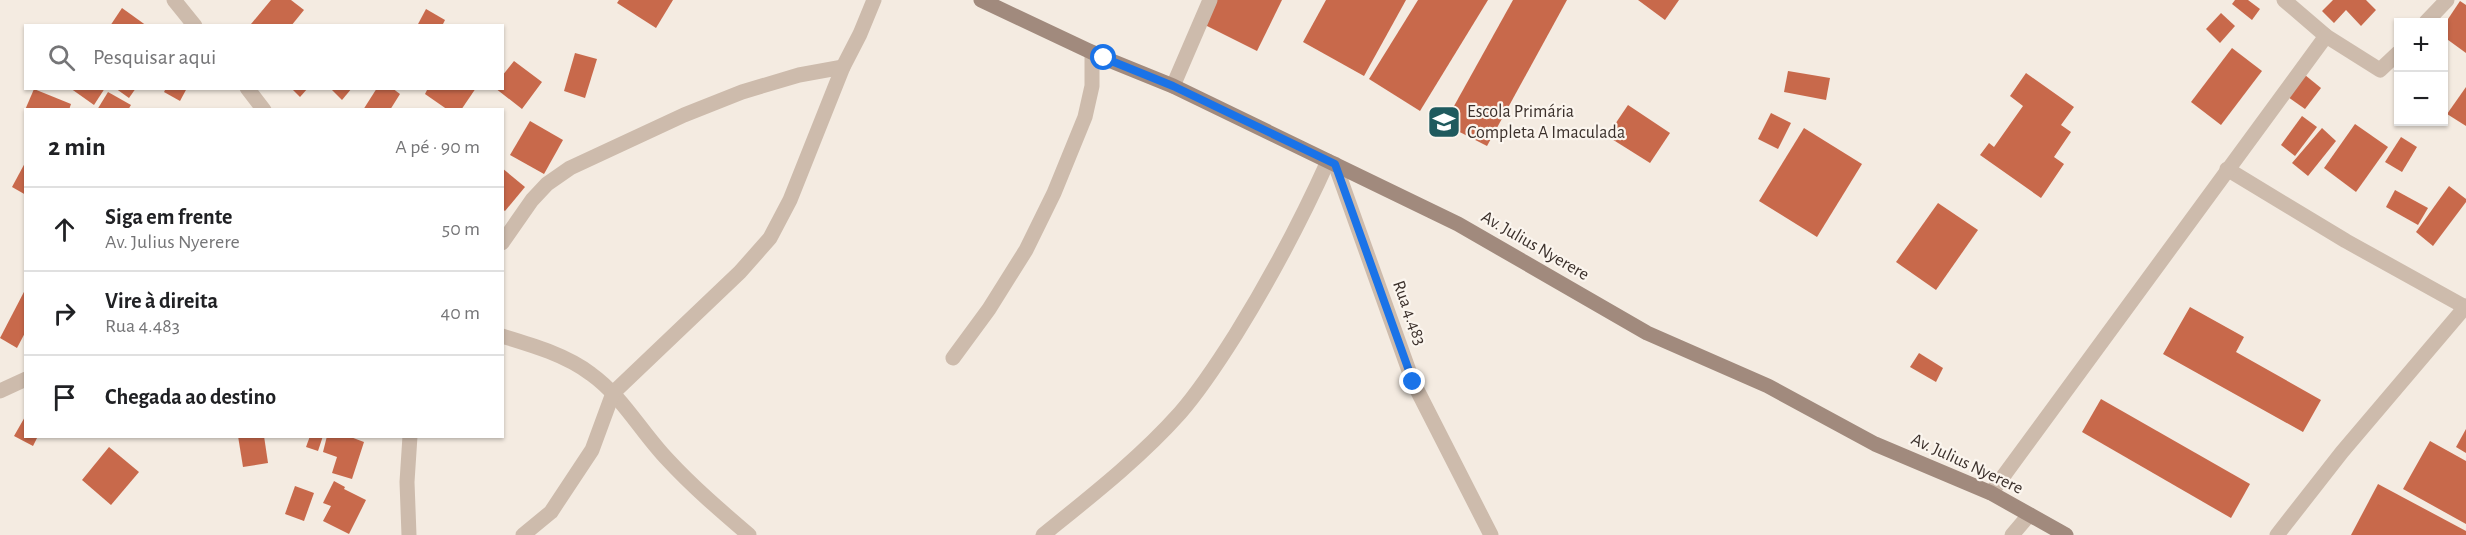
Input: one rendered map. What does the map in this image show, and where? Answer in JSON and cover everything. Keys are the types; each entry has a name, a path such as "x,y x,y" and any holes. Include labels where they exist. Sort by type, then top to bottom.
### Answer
{"main road":[{"name":"Av. Julius Nyerere","path":"981,0 1092,52 1173,86 1458,224 1647,333 1768,386 1875,444 1991,494 2066,535"}],"street":[{"path":"174,0 193,24"},
{"path":"523,535 550,512 576,476 592,450 613,393 746,266 770,238 789,200 843,67 874,0"},
{"path":"1173,86 1210,0"},
{"path":"2284,0 2326,36 2380,70 2394,57"},
{"path":"2430,18 2447,0"},
{"path":"1991,494 2326,36"},
{"path":"954,358 989,309 1026,250 1054,193 1085,117 1092,86 1092,52"},
{"path":"504,240 532,200 547,184 570,168 684,115 742,92 799,75 843,67"},
{"path":"249,90 262,108"},
{"path":"1043,535 1135,456 1180,413 1213,370 1251,309 1332,162"},
{"name":"Rua 4.483","path":"1332,162 1413,382 1491,535"},
{"path":"2227,170 2346,242 2466,307 2342,452 2277,535"},
{"path":"504,337 531,345 573,363 591,374 613,393 666,458 748,535"},
{"path":"0,391 24,380"},
{"path":"409,535 407,482 410,438"},
{"path":"2012,535 2029,515"}],"building":[{"path":"271,0 291,0 304,10 293,24 251,24"},
{"path":"619,0 673,0 656,28 617,3"},
{"path":"1212,0 1282,0 1257,51 1201,23"},
{"path":"1326,0 1406,0 1364,76 1303,42"},
{"path":"1418,0 1488,0 1420,111 1369,79"},
{"path":"1513,0 1567,0 1487,146 1444,124"},
{"path":"1638,0 1679,0 1665,20"},
{"path":"2235,0 2248,0 2260,9 2252,20 2232,4"},
{"path":"2333,0 2366,0 2376,10 2361,26 2346,10 2334,23 2322,11"},
{"path":"2460,1 2466,5 2466,53 2448,40 2448,19"},
{"path":"122,8 144,24 111,24"},
{"path":"426,9 445,20 443,24 418,24"},
{"path":"2221,13 2235,26 2220,43 2206,29"},
{"path":"2232,48 2262,71 2221,125 2191,102"},
{"path":"575,53 597,59 585,98 564,91"},
{"path":"514,61 542,82 522,109 498,90 504,90 504,74"},
{"path":"1788,71 1830,78 1826,100 1784,92"},
{"path":"2026,73 2074,107 2061,125 2071,132 2054,157 2064,164 2041,198 1980,155 1989,143 1994,147 2023,106 2010,96"},
{"path":"2305,75 2321,88 2305,109 2288,97"},
{"path":"2466,87 2466,126 2448,113"},
{"path":"34,90 71,104 70,108 26,108"},
{"path":"73,90 104,90 94,105"},
{"path":"118,90 135,90 129,98"},
{"path":"165,90 186,90 180,101 164,92"},
{"path":"293,90 306,90 300,97"},
{"path":"332,90 350,90 342,100"},
{"path":"376,90 395,90 400,94 391,108 364,108"},
{"path":"427,90 475,90 462,108 445,108 425,94"},
{"path":"108,92 131,105 129,108 98,108"},
{"path":"1628,105 1670,133 1650,163 1607,136"},
{"path":"1771,113 1791,123 1778,149 1758,139"},
{"path":"2302,116 2317,127 2295,156 2281,145"},
{"path":"530,121 563,140 544,174 510,155"},
{"path":"2355,124 2388,147 2356,192 2324,168"},
{"path":"1804,128 1862,164 1817,237 1759,201"},
{"path":"2322,128 2336,141 2308,176 2292,163"},
{"path":"2401,137 2417,147 2402,172 2385,162"},
{"path":"24,165 24,194 12,187"},
{"path":"504,170 525,187 504,210"},
{"path":"2449,186 2466,199 2466,202 2433,246 2416,232"},
{"path":"2395,190 2428,208 2418,225 2386,207"},
{"path":"1938,203 1978,230 1936,290 1896,262"},
{"path":"24,292 24,335 17,348 0,338"},
{"path":"2190,307 2244,337 2236,352 2321,400 2303,432 2163,354"},
{"path":"1919,353 1943,368 1936,382 1910,367"},
{"path":"2101,399 2250,484 2231,518 2082,432"},
{"path":"24,418 24,438 37,438 33,446 14,436"},
{"path":"2466,429 2466,453 2456,447"},
{"path":"238,438 264,438 268,463 243,467"},
{"path":"309,438 322,438 318,451 306,447"},
{"path":"326,438 353,438 364,442 352,479 332,473 337,457 323,452"},
{"path":"2430,441 2466,461 2466,524 2403,489"},
{"path":"109,447 139,472 111,505 82,480"},
{"path":"334,481 366,500 349,534 323,521 331,506 323,503"},
{"path":"2378,484 2466,531 2466,535 2351,535"},
{"path":"295,486 314,493 304,521 285,514"}],"place":[{"name":"Escola Primária Completa A Imaculada","path":"1444,122"}],"route":[{"path":"1104,58 1173,86 1335,164 1413,382"}]}
